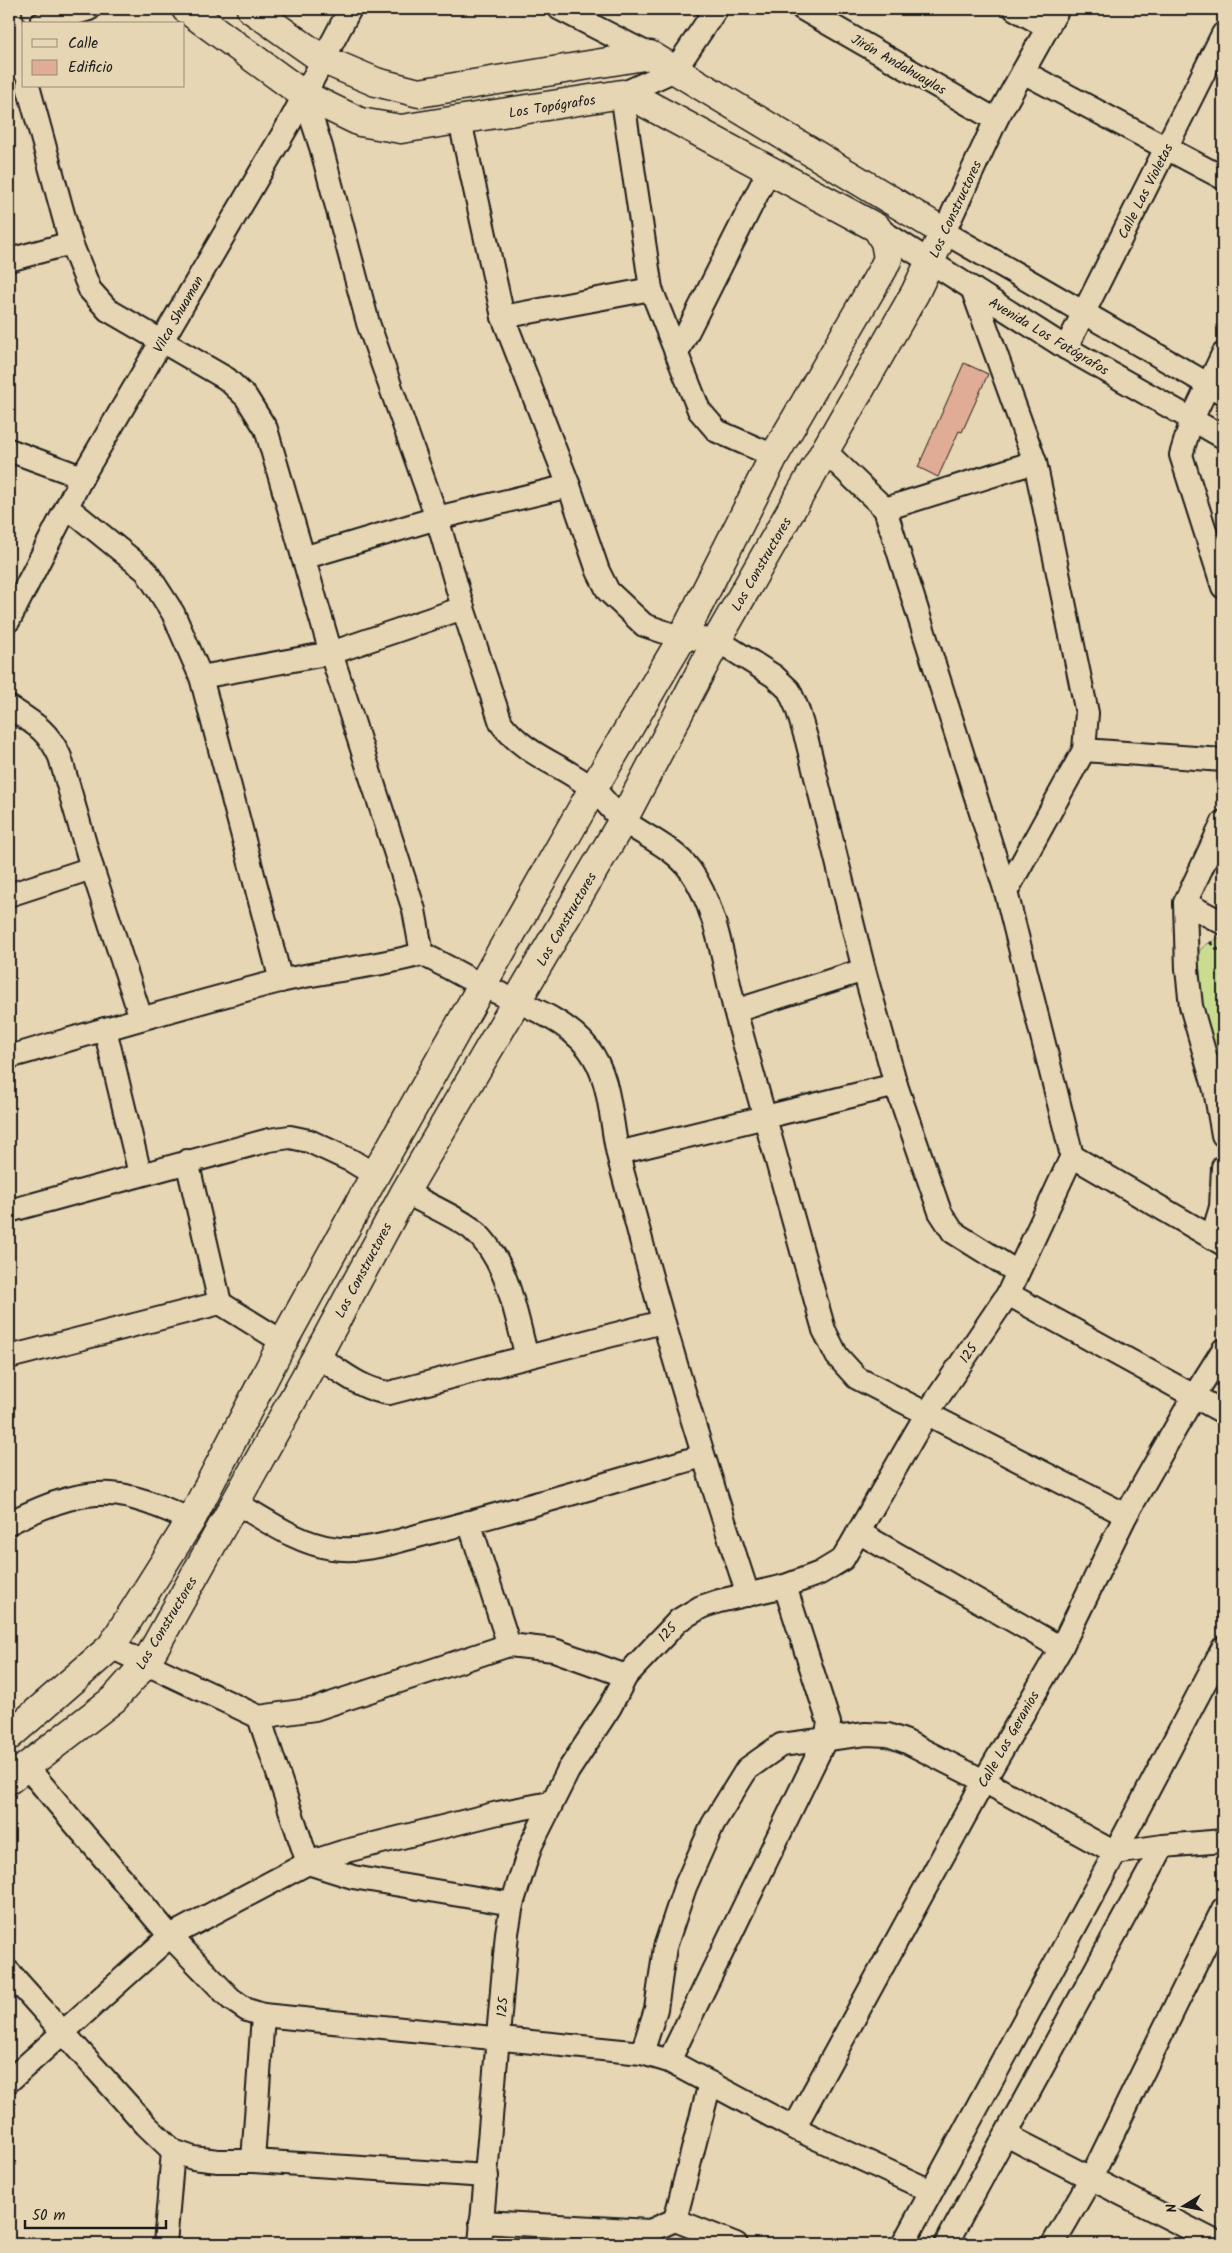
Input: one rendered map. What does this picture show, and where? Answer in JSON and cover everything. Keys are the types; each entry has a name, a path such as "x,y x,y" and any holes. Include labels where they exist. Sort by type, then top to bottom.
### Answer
{"main road":[{"name":"Los Topógrafos","path":"186,9 304,95 360,122 401,129 622,94"},
{"path":"251,9 322,59 376,82 419,93 650,55 944,232"},
{"path":"9,1736 111,1647 191,1520 283,1342 374,1175 483,986 593,789 682,638 774,456 888,258 885,242 878,228 641,101 622,94"},
{"name":"Los Constructores","path":"17,1773 114,1699 146,1663 317,1356 405,1192 623,820 717,640 915,293 944,232"}],"street":[{"path":"48,22 90,9"},
{"name":"Vilca Shuaman","path":"9,620 82,477 290,122 350,9"},
{"path":"560,9 650,55"},
{"path":"716,9 675,70 622,94 652,289 699,410 717,431 774,456"},
{"name":"Jirón Andahuaylas","path":"803,9 996,120"},
{"path":"1015,9 1053,18"},
{"path":"9,10 22,62"},
{"name":"Los Constructores","path":"944,232 996,120 1053,18"},
{"name":"Calle Las Violetas","path":"1066,348 1223,34"},
{"path":"1023,72 1223,178"},
{"path":"29,88 71,243 90,290 108,310 227,379 246,397 266,429 331,653 414,910 422,954"},
{"path":"304,95 368,323 437,518 463,608 501,723 512,737 593,789 623,820 668,849 690,870 707,902 735,1011 824,1330 837,1356 857,1378 1126,1516"},
{"path":"460,121 503,317 569,486 598,571 608,591 644,625 682,638 717,640 774,676 789,690 797,708 806,741 864,970 896,1085 940,1212 953,1232 1017,1272"},
{"path":"677,353 769,170"},
{"name":"Avenida Los Fotógrafos","path":"878,228 1066,348 1223,437"},
{"path":"944,232 1216,389"},
{"path":"9,260 71,243"},
{"path":"972,288 1035,462 1087,713 1084,750 1006,892"},
{"path":"503,317 652,289"},
{"path":"1223,354 1216,389 1192,419 1181,455 1223,587"},
{"path":"9,450 82,477"},
{"path":"826,452 885,509 1006,892 1072,1156 1218,1240 1223,1166"},
{"path":"885,509 1035,462"},
{"path":"303,558 437,518 569,486"},
{"path":"67,507 146,571 173,613 201,677 281,981"},
{"path":"201,677 331,653 463,608"},
{"path":"9,707 41,728 53,742 71,789 92,868 141,1018"},
{"path":"1084,750 1223,760"},
{"path":"1223,822 1185,903 1187,969 1191,1006 1215,1090 1223,1135"},
{"path":"9,895 92,868"},
{"path":"1185,903 1223,923"},
{"path":"9,1057 141,1018 281,981 335,969 399,960 422,954 483,986 518,1001 578,1037 589,1049 598,1066 605,1086 618,1153 662,1322 748,1595"},
{"path":"735,1011 864,970"},
{"path":"105,1029 140,1174"},
{"path":"618,1153 896,1085"},
{"path":"9,1211 187,1161 269,1140 290,1137 328,1148 374,1175"},
{"name":"125","path":"480,2244 512,1904 531,1844 550,1803 610,1707 626,1676 679,1620 719,1600 785,1586 820,1573 843,1559 926,1414 1008,1294 1072,1156"},
{"path":"187,1161 220,1303"},
{"path":"405,1192 471,1228 489,1246 506,1283 527,1357"},
{"path":"1008,1294 1223,1412"},
{"path":"9,1357 155,1318 220,1303 283,1342"},
{"path":"317,1356 362,1384 376,1391 389,1393 662,1322"},
{"name":"Calle Los Geranios","path":"794,2128 984,1781 1061,1648 1126,1516 1194,1396 1223,1350"},
{"path":"236,1503 297,1537 333,1548 372,1547 469,1522 703,1456"},
{"path":"9,1523 42,1506 93,1494 128,1496 191,1520"},
{"path":"469,1522 509,1644"},
{"path":"858,1532 1061,1648"},
{"path":"669,2061 826,1738 828,1723 785,1586"},
{"path":"111,1647 259,1718 315,1709 509,1644 554,1650 626,1676"},
{"path":"903,2244 1115,1853 1223,1648"},
{"path":"259,1718 308,1863"},
{"path":"642,2053 656,2009 665,1948 685,1887 713,1824 747,1769 782,1745 866,1734 888,1735 907,1742 984,1781 1115,1853 1164,1846 1223,1841"},
{"path":"17,1773 231,1999 247,2010 262,2015 642,2053 669,2061 794,2128 931,2192"},
{"path":"9,2080 170,1936 308,1863 342,1852 488,1815 550,1803"},
{"path":"946,2244 1164,1846"},
{"path":"308,1863 353,1877 512,1904"},
{"path":"1053,2244 1091,2178 1223,1910"},
{"path":"9,1972 146,2125 173,2151 194,2158 218,2161 253,2161 487,2176"},
{"path":"253,2161 262,2015"},
{"path":"481,2222 649,2238 675,2220 710,2083"},
{"path":"1006,2135 1218,2239"},
{"path":"165,2244 173,2151"},
{"path":"675,2220 736,2244"}],"path":[{"path":"1210,942 1223,956"}],"green space":[{"path":"1218,938 1223,938 1223,1079 1199,996 1195,964 1199,951"}],"building":[{"path":"964,363 988,374 962,432 959,431 938,477 918,467"}]}
